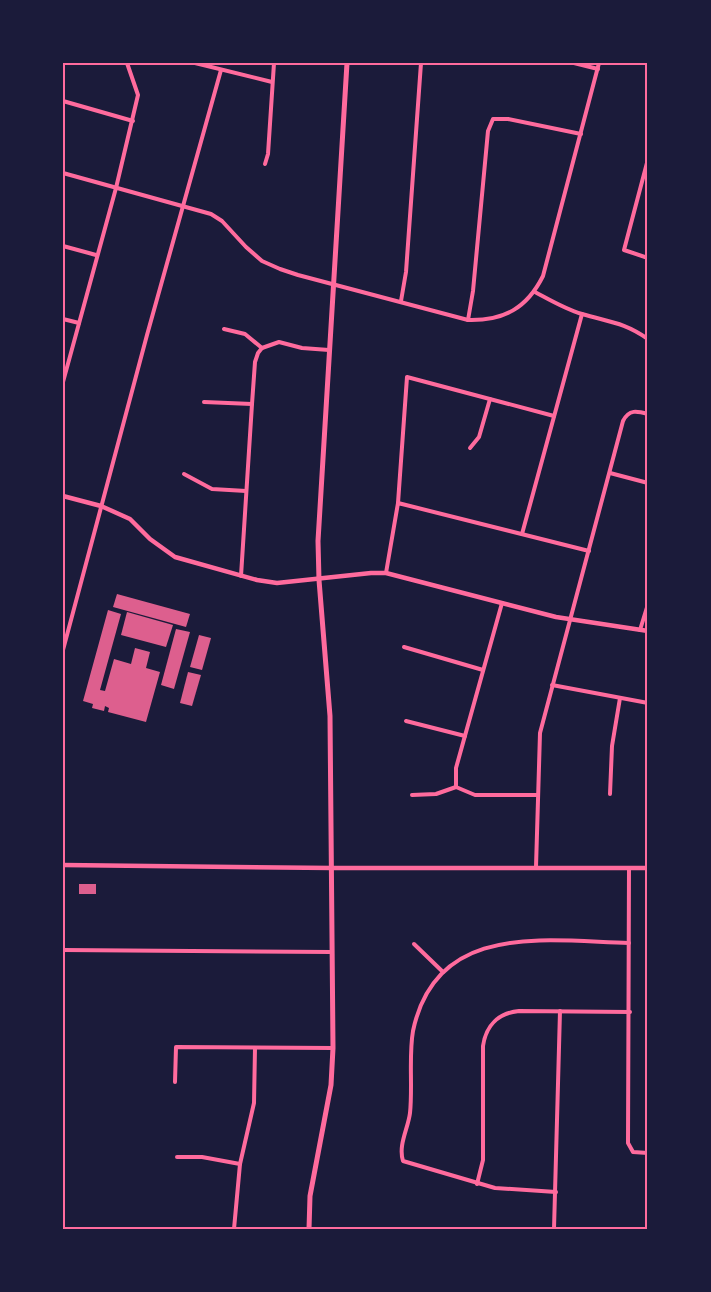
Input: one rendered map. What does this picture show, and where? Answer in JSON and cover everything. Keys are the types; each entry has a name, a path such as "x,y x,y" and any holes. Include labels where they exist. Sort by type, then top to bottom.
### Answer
{"main road":[{"path":"309,1229 310,1196 331,1085 333,1048 330,716 319,580 320,493 346,63"}],"street":[{"path":"63,382 133,121 138,95 128,63"},
{"path":"195,63 272,82"},
{"path":"265,164 268,154 274,63"},
{"path":"401,302 406,272 421,63"},
{"path":"574,63 598,69"},
{"path":"63,173 211,214 262,261 297,275 468,320 500,317 522,304 535,292 543,276 599,63"},
{"path":"63,650 221,70"},
{"path":"63,101 133,121"},
{"path":"468,320 473,291 488,131 493,119 508,119 581,134"},
{"path":"648,159 624,250 648,258"},
{"path":"63,246 96,255"},
{"path":"535,292 558,305 582,314 620,323 648,339"},
{"path":"522,534 582,314"},
{"path":"63,318 79,323"},
{"path":"224,329 245,334 262,348"},
{"path":"241,576 255,362 262,348 279,342 302,348 329,350"},
{"path":"386,573 398,503 407,377 554,417"},
{"path":"470,448 479,437 490,399"},
{"path":"204,402 252,404"},
{"path":"536,867 540,732 623,421 632,411 648,414"},
{"path":"610,473 648,483"},
{"path":"184,474 212,489 246,491"},
{"path":"63,496 101,506 130,519 150,539 175,557 241,576 277,584 386,573 556,617 648,631"},
{"path":"398,503 588,551"},
{"path":"456,787 456,768 502,603"},
{"path":"640,630 648,604"},
{"path":"404,647 483,670"},
{"path":"552,685 648,703"},
{"path":"610,794 612,746 620,698"},
{"path":"406,721 465,736"},
{"path":"412,795 436,794 456,787 475,795 538,795"},
{"path":"63,865 648,868"},
{"path":"629,868 628,1143 633,1152 648,1153"},
{"path":"556,1192 502,1190 413,1166 403,1161 401,1154 410,1114 411,1044 422,1004 443,972 474,952 508,942 629,942"},
{"path":"414,944 443,972"},
{"path":"63,950 332,952"},
{"path":"477,1184 483,1160 483,1046 487,1030 501,1016 512,1011 630,1011"},
{"path":"554,1229 560,1011"},
{"path":"175,1082 176,1047 333,1048"},
{"path":"234,1229 240,1164 254,1103 255,1048"},
{"path":"177,1157 202,1157 240,1164"}],"building":[{"path":"117,594 190,614 186,627 113,607"},
{"path":"108,610 121,614 100,690 105,691 114,659 131,664 135,648 150,652 146,668 160,672 146,722 108,712 109,708 105,706 104,711 92,708 93,704 83,701"},
{"path":"127,612 173,625 166,647 121,635"},
{"path":"176,629 190,632 174,689 161,685"},
{"path":"199,635 211,638 202,670 190,667"},
{"path":"188,672 201,675 192,706 180,703"},
{"path":"79,884 96,884 96,894 79,894"}]}
